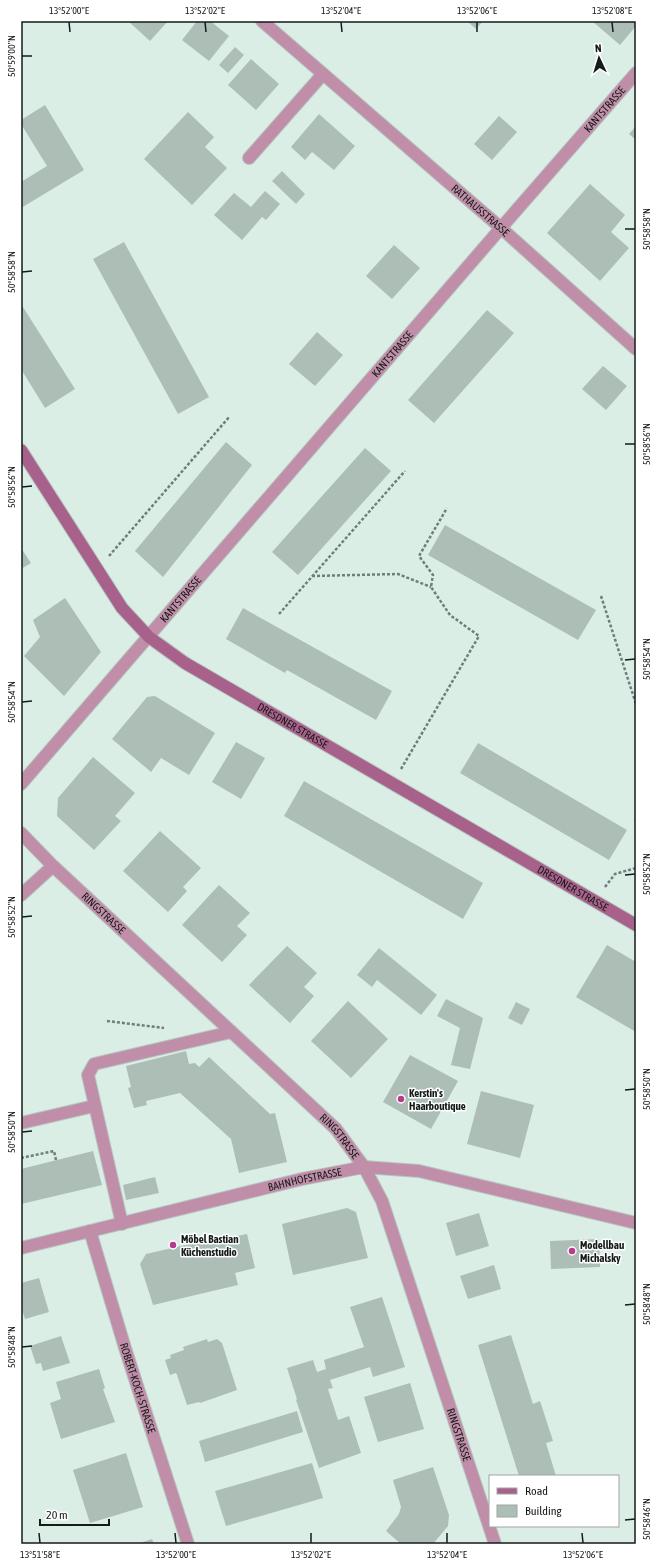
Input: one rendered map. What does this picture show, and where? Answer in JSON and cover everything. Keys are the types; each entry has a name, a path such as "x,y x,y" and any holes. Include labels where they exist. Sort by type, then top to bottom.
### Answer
{"street":[{"name":"RATHAUSSTRASSE","path":"262,21 501,228 636,349"},
{"name":"KANTSTRASSE","path":"149,637 636,73"},
{"path":"249,158 323,74"},
{"name":"DRESDNER STRASSE","path":"21,450 122,608 149,637 185,663 636,924"},
{"path":"21,784 149,637"},
{"name":"RINGSTRASSE","path":"21,833 53,866 336,1130 364,1167 382,1201 489,1526"},
{"path":"21,895 53,866"},
{"path":"122,1224 88,1075 94,1064 232,1032"},
{"path":"21,1123 94,1106"},
{"name":"BAHNHOFSTRASSE","path":"21,1248 302,1179 364,1167 419,1171 636,1223"},
{"name":"ROBERT-KOCH-STRASSE","path":"90,1231 125,1348 188,1544"},
{"name":"RINGSTRASSE","path":"489,1527 495,1544"}],"path":[{"path":"97,569 230,416"},
{"path":"279,614 405,471"},
{"path":"431,587 433,575 419,556 447,508"},
{"path":"312,576 398,574 431,587 450,616 479,636 393,783"},
{"path":"601,596 636,704"},
{"path":"595,900 615,874 636,868"},
{"path":"107,1021 165,1028"},
{"path":"21,1158 54,1151 56,1160"}],"building":[{"path":"128,21 168,21 150,41"},
{"path":"197,21 210,21 229,36 209,61 182,40"},
{"path":"467,21 483,21 476,29"},
{"path":"592,21 636,21 636,26 620,45"},
{"path":"235,47 244,55 228,73 219,65"},
{"path":"251,59 279,84 256,110 228,85"},
{"path":"45,105 84,170 21,208 21,182 47,166 21,124 21,120"},
{"path":"188,112 214,137 205,147 227,168 192,205 144,159"},
{"path":"319,114 355,146 334,170 312,152 305,160 291,147"},
{"path":"499,116 517,132 492,160 474,144"},
{"path":"636,126 636,140 629,134"},
{"path":"282,171 305,194 296,204 272,181"},
{"path":"590,184 625,215 611,232 629,248 600,281 547,233"},
{"path":"265,191 280,204 266,220 262,217 242,240 214,215 234,193 251,207"},
{"path":"124,242 209,397 178,414 93,259"},
{"path":"394,245 420,268 392,299 366,276"},
{"path":"21,304 75,389 45,408 21,369"},
{"path":"487,310 514,333 434,423 408,400"},
{"path":"317,332 343,355 315,386 289,364"},
{"path":"603,366 627,386 606,410 582,389"},
{"path":"226,442 252,465 163,577 135,551"},
{"path":"365,448 391,471 298,575 272,552"},
{"path":"445,525 596,610 578,640 428,555"},
{"path":"21,548 31,563 21,569"},
{"path":"65,598 101,652 64,696 24,656 40,637 33,620"},
{"path":"243,608 392,691 376,720 287,670 285,673 226,639"},
{"path":"155,696 215,733 189,775 161,758 151,772 112,739 147,697"},
{"path":"236,742 265,758 241,799 212,782"},
{"path":"478,743 627,830 609,860 460,773"},
{"path":"93,757 135,793 115,816 121,821 94,850 57,816 58,798"},
{"path":"304,781 483,883 463,919 284,816"},
{"path":"160,831 201,868 183,887 187,891 168,912 123,871"},
{"path":"219,885 250,913 237,926 247,935 222,962 182,925"},
{"path":"607,945 636,962 636,1032 576,997"},
{"path":"287,946 317,973 304,987 314,996 290,1023 249,985"},
{"path":"379,948 437,995 421,1015 377,980 372,987 357,975"},
{"path":"446,999 483,1018 470,1069 451,1065 460,1028 437,1016"},
{"path":"348,1001 388,1039 351,1078 311,1041"},
{"path":"516,1002 530,1009 522,1025 508,1018"},
{"path":"186,1051 189,1064 195,1063 199,1067 209,1057 270,1114 275,1113 287,1162 239,1173 231,1139 180,1093 146,1101 147,1105 134,1108 128,1088 131,1087 126,1066"},
{"path":"410,1055 458,1081 431,1129 383,1102"},
{"path":"481,1091 534,1105 520,1158 467,1144"},
{"path":"93,1151 102,1185 21,1204 21,1169"},
{"path":"155,1177 159,1193 126,1200 123,1185"},
{"path":"347,1208 356,1212 368,1258 293,1275 282,1224"},
{"path":"479,1213 489,1246 456,1256 446,1223"},
{"path":"247,1234 255,1268 235,1273 238,1285 153,1305 140,1264 146,1254 216,1238 216,1240"},
{"path":"599,1239 600,1267 551,1269 550,1241"},
{"path":"494,1265 501,1289 468,1299 460,1276"},
{"path":"39,1278 49,1312 25,1319 21,1306 21,1283"},
{"path":"382,1297 405,1367 373,1377 370,1367 330,1380 333,1388 328,1389 338,1420 349,1416 361,1453 319,1468 287,1368 313,1360 317,1372 326,1369 324,1360 364,1347 350,1307"},
{"path":"511,1335 533,1404 540,1401 553,1441 546,1443 556,1475 519,1475 478,1345"},
{"path":"61,1336 70,1363 43,1371 41,1363 36,1364 30,1346"},
{"path":"207,1339 208,1342 217,1339 222,1343 237,1390 200,1403 187,1405 177,1375 176,1373 170,1375 165,1360 171,1358 170,1355 184,1350 183,1347"},
{"path":"99,1369 105,1388 103,1389 115,1422 61,1439 50,1403 61,1399 56,1382"},
{"path":"410,1383 424,1429 378,1442 364,1397"},
{"path":"297,1411 303,1432 205,1462 199,1441"},
{"path":"126,1453 143,1507 90,1523 73,1470"},
{"path":"312,1463 323,1498 226,1526 215,1491"},
{"path":"433,1467 449,1515 448,1526 433,1544 401,1544 386,1531 399,1514 401,1507 393,1480"},
{"path":"152,1539 154,1544 137,1544"}],"place":[{"name":"Kerstin's Haarboutique","path":"401,1099"},
{"name":"Möbel Bastian Küchenstudio","path":"173,1245"},
{"name":"Modellbau Michalsky","path":"572,1251"}]}
